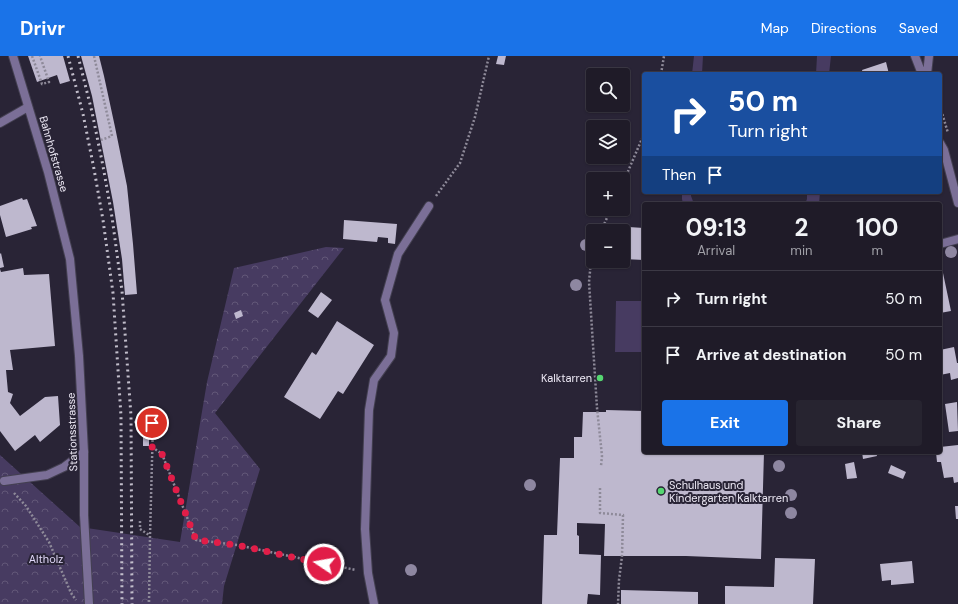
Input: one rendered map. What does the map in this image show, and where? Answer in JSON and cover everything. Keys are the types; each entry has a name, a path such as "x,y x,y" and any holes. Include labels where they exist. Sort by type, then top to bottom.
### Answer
{"street":[{"name":"Bahnhofstrasse","path":"12,56 48,172 70,259"},
{"path":"915,56 921,72"},
{"path":"927,72 929,56"},
{"path":"0,123 28,107"},
{"path":"942,146 958,203"},
{"path":"374,604 368,573 365,529 369,410 374,380 392,356 394,333 385,300 398,254 429,206"},
{"path":"942,243 958,239"},
{"name":"Stationsstrasse","path":"70,259 79,356 84,452 84,515 89,604"},
{"path":"4,480 47,475 64,467 84,452"}],"path":[{"path":"32,56 42,84 49,82 40,56"},
{"path":"94,56 112,136 101,140"},
{"path":"429,206 460,163 475,117 490,56"},
{"path":"660,72 664,56"},
{"path":"942,113 949,139"},
{"path":"628,172 642,139"},
{"path":"590,268 588,282 602,466"},
{"path":"134,422 153,423 149,604"},
{"path":"152,447 162,454 196,540 237,545 368,573"},
{"path":"4,480 26,506 49,542 71,593 78,604"},
{"path":"600,488 600,513 624,515 618,604"},
{"path":"140,521 140,529 150,536"}],"green space":[{"path":"694,56 703,56 702,72 692,72"},
{"path":"817,56 831,56 829,72 816,72"},
{"path":"682,194 691,194 693,202 683,202"},
{"path":"807,194 820,194 819,202 806,202"},
{"name":"Altholz","path":"326,247 344,248 215,413 260,469 224,586 222,604 0,604 0,455 80,527 180,542 207,382 234,268"},
{"path":"616,301 642,301 642,352 615,352"}],"building":[{"path":"28,56 63,56 70,81 60,84 57,75 37,82"},
{"path":"81,56 99,56 104,76 127,186 137,294 125,295 122,259 113,202 92,96"},
{"path":"498,56 506,56 504,65 496,64"},
{"path":"886,62 888,72 862,72 862,70"},
{"path":"22,198 23,200 27,199 37,226 6,237 0,215 0,206"},
{"path":"344,220 397,224 395,244 388,243 388,238 378,237 377,242 343,239"},
{"path":"630,227 642,228 642,260 630,259"},
{"path":"1,253 4,267 0,268 0,254"},
{"path":"23,268 24,275 49,274 55,346 10,350 13,370 6,370 8,392 13,394 10,403 20,416 45,397 58,396 60,425 40,442 35,435 15,451 0,431 0,269 1,272"},
{"path":"942,273 951,311 942,313"},
{"path":"321,292 332,300 318,318 308,311"},
{"path":"241,310 243,316 236,319 234,313"},
{"path":"337,321 374,345 343,394 338,391 320,419 284,397 312,352 316,355"},
{"path":"954,347 958,363 958,378 951,380 950,373 942,375 942,350"},
{"path":"957,402 958,431 949,432 945,404"},
{"name":"Schulhaus und Kindergarten Kalktarren","path":"606,410 642,411 642,454 764,454 761,559 686,556 604,556 605,524 577,523 579,554 601,555 600,595 588,594 587,604 542,604 544,535 557,535 560,458 574,458 574,437 582,437 583,412 606,412"},
{"path":"143,426 149,426 149,446 143,446"},
{"path":"958,445 958,482 954,483 953,477 944,478 941,462 937,462 936,454 942,454 942,447"},
{"path":"862,454 876,454 877,456 863,459"},
{"path":"854,462 857,478 847,479 845,464"},
{"path":"891,465 906,472 903,479 888,473"},
{"path":"955,506 958,506 958,519 956,519"},
{"path":"775,558 815,559 813,604 725,604 725,586 774,587"},
{"path":"912,561 914,583 891,585 891,580 882,581 880,564"},
{"path":"621,590 698,592 698,604 621,604"}],"railway":[{"path":"68,56 83,114 94,169 113,293 121,416 122,604"},
{"path":"78,56 92,112 103,166 112,217 122,291 131,416 132,604"}],"place":[{"name":"Kalktarren","path":"600,378"},
{"name":"Schulhaus und Kindergarten Kalktarren","path":"661,491"}],"route":[{"path":"152,423 152,447 162,454 196,540 237,545 324,564"}]}
